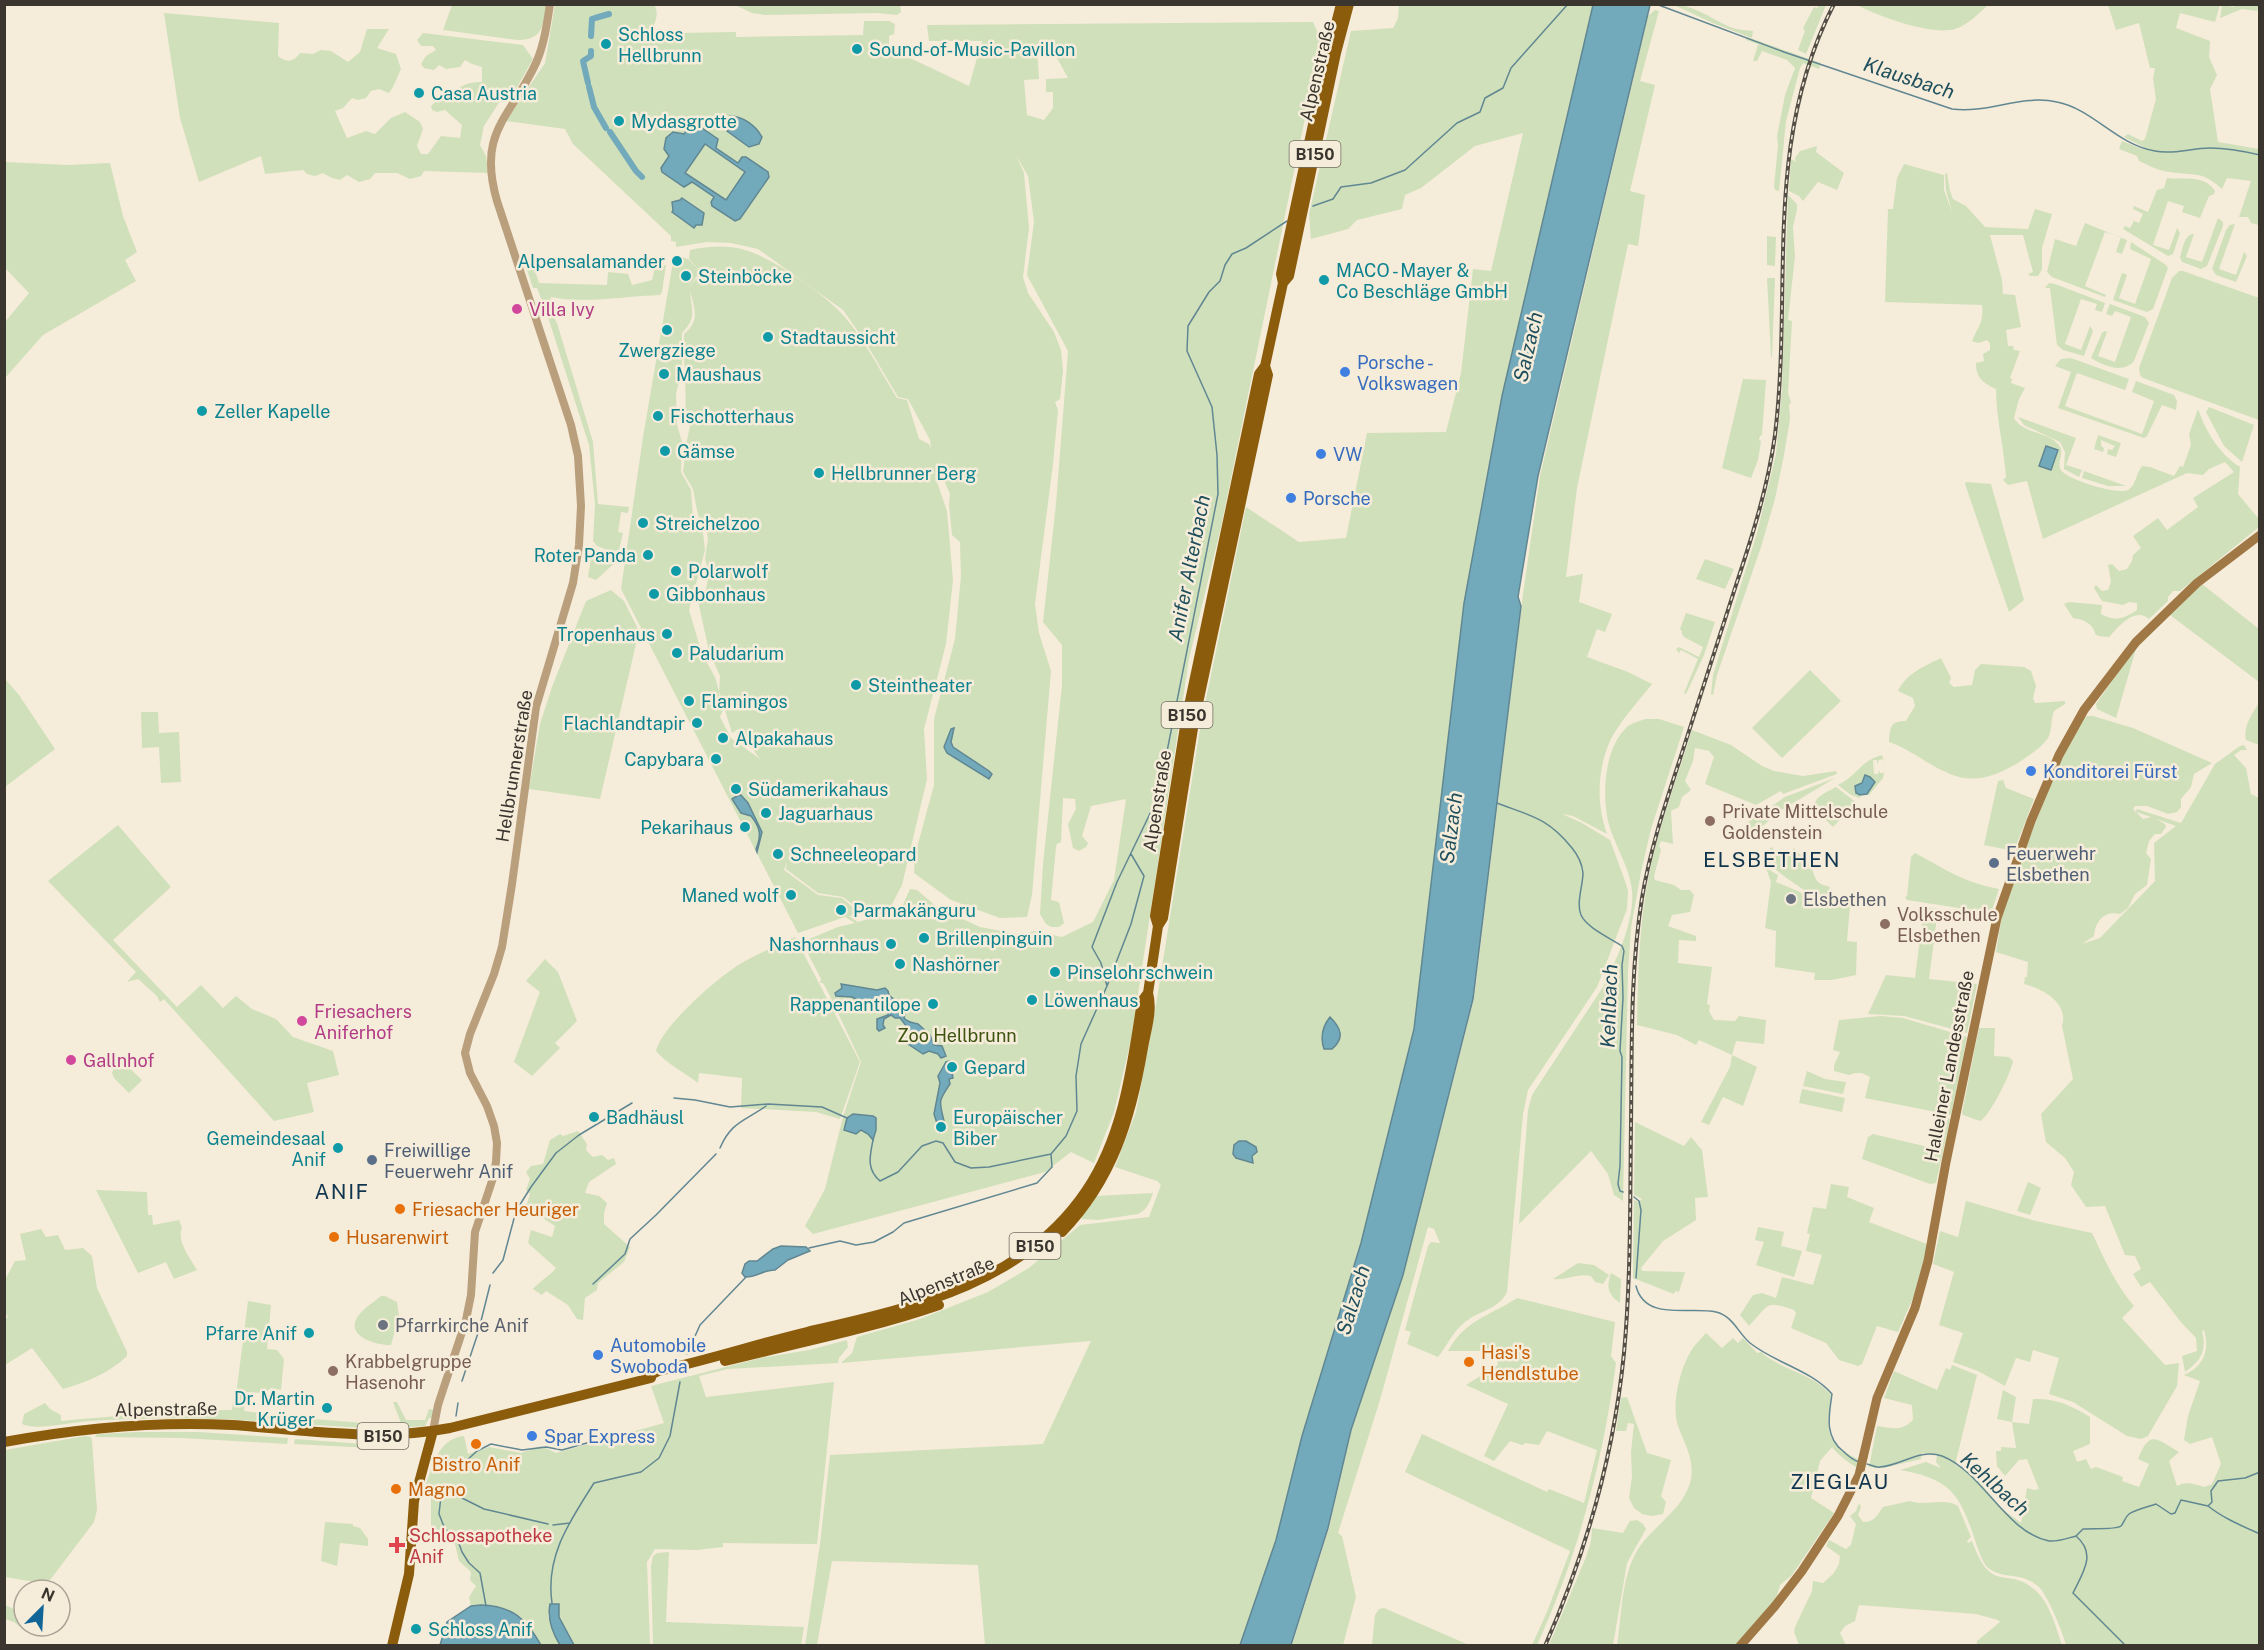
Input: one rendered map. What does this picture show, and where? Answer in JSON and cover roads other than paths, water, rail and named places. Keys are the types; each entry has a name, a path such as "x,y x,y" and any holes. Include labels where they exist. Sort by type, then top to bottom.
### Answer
{"main road":[{"name":"Alpenstraße","path":"4,1442 89,1428 159,1424 231,1425 387,1436 433,1431 645,1378 668,1376 886,1322 969,1293 1007,1274 1030,1259 1073,1220 1093,1194 1113,1161 1127,1124 1136,1086 1151,1002 1148,993 1158,926 1155,916 1186,720 1259,374 1265,366 1283,283 1281,274 1283,263 1341,4"},
{"name":"Alpenstraße","path":"1283,283 1289,276 1336,53 1349,4"},
{"name":"Halleiner Landesstraße","path":"1740,1646 1802,1571 1848,1498 1863,1463 1877,1398 1915,1308 1928,1261 1996,918 2050,774 2078,721 2127,652 2171,606 2259,535"},
{"path":"392,1646 409,1574 414,1501 433,1431"}],"street":[{"name":"Hellbrunnerstraße","path":"433,1431 438,1404 468,1312 475,1233 496,1162 497,1143 494,1126 470,1072 465,1053 470,1034 494,974 501,947 536,707 570,593 579,545 580,482 571,425 550,355 497,201 491,174 491,155 498,128 533,69 543,43 550,4"}],"water":[{"name":"Salzach","path":"1593,5 1650,5 1538,476 1518,597 1521,606 1473,999 1403,1275 1351,1430 1328,1528 1291,1645 1240,1645 1276,1540 1302,1436 1361,1243 1414,1029 1464,603 1502,396"},
{"path":"730,116 740,118 753,126 762,137 759,144 749,147 727,131 726,122"},
{"path":"691,124 696,124 718,139 716,148 738,163 742,157 746,157 768,172 769,177 740,219 735,221 712,206 711,202 714,197 692,182 684,187 662,172 661,168 669,156 664,149 666,138 673,132 684,134","holes":["705,144 745,172 726,200 685,173"]},
{"path":"682,198 704,213 702,225 696,225 694,228 672,212 672,202"},
{"path":"2046,446 2058,450 2051,470 2039,466"},
{"path":"954,728 951,742 953,747 989,771 992,774 989,779 947,753 944,747 951,729"},
{"path":"1865,775 1875,782 1867,794 1860,795 1856,793 1855,786 1862,783"},
{"path":"740,794 748,803 762,832 757,852 759,831 756,824 751,816 741,813 732,799"},
{"path":"841,984 877,990 885,988 889,995 906,1010 904,1018 918,1024 930,1035 934,1045 942,1046 946,1056 941,1058 938,1054 929,1051 923,1054 905,1042 911,1032 900,1018 891,1015 884,1019 885,1028 879,1031 877,1019 888,1015 889,1010 883,1001 859,1001 852,997 836,996 835,993 842,988"},
{"path":"1330,1017 1339,1029 1340,1037 1332,1049 1324,1049 1322,1032"},
{"path":"950,1061 953,1078 949,1079 950,1084 941,1101 944,1121 941,1124 943,1129 940,1133 934,1114 940,1083 938,1076 946,1062"},
{"path":"853,1114 876,1118 873,1140 861,1130 856,1134 844,1130 847,1118"},
{"path":"1239,1141 1246,1141 1256,1147 1257,1152 1252,1156 1253,1163 1236,1158 1233,1154 1234,1145"},
{"path":"781,1246 806,1247 810,1251 788,1260 775,1270 745,1277 742,1273 745,1264 749,1261 757,1261"},
{"path":"550,1604 559,1604 559,1617 574,1645 560,1645 551,1625"},
{"path":"481,1605 510,1611 524,1621 541,1645 440,1645 447,1622 471,1606"}],"waterway":[{"name":"Anifer Alterbach","path":"1313,206 1333,199 1341,187 1371,183 1405,170 1457,123 1480,112 1485,98 1503,88 1511,68 1568,4"},
{"name":"Klausbach","path":"1656,4 1784,52 1952,109 1978,109 2044,100 2070,106 2129,142 2155,151 2216,148 2260,155"},
{"path":"595,18 609,14"},
{"path":"591,36 592,19"},
{"path":"588,83 583,61 591,56 591,51"},
{"path":"589,87 594,107 606,128"},
{"path":"610,132 642,177"},
{"name":"Anifer Alterbach","path":"873,1140 871,1167 880,1181 898,1172 922,1146 936,1141 943,1143 955,1162 971,1168 989,1167 1051,1154 1066,1136 1077,1111 1076,1076 1081,1044 1107,986 1101,963 1092,947 1117,882 1158,797 1218,494 1212,407 1187,351 1188,326 1209,292 1220,281 1225,265 1232,254 1246,248 1287,221"},
{"name":"Kehlbach","path":"1497,803 1547,824 1572,848 1579,859 1583,873 1579,900 1581,915 1593,928 1622,946 1624,951 1618,1184 1620,1191 1623,1192"},
{"name":"Anifer Alterbach","path":"1107,986 1131,924 1144,876 1131,854"},
{"name":"Anifer Alterbach","path":"674,1098 730,1107 768,1104 822,1107 847,1118"},
{"name":"Anifer Alterbach","path":"493,1273 503,1260 516,1211 556,1153 579,1135 632,1103"},
{"path":"720,1148 734,1127 766,1106"},
{"path":"593,1284 625,1254 630,1239 716,1154"},
{"path":"809,1248 840,1241 856,1245 874,1242 904,1223 1037,1183 1052,1167 1051,1154"},
{"name":"Kehlbach","path":"1634,1197 1639,1201 1641,1210 1636,1278"},
{"path":"687,1354 700,1325 746,1277"},
{"name":"Anifer Alterbach","path":"462,1381 478,1333 490,1285"},
{"name":"Kehlbach","path":"1636,1286 1641,1297 1658,1308 1722,1314 1750,1343 1823,1386 1832,1394 1829,1425 1833,1439 1847,1455 1859,1462"},
{"path":"552,1603 552,1570 556,1554 576,1511 594,1483 641,1472 659,1458 670,1436 680,1382"},
{"name":"Anifer Alterbach","path":"456,1416 458,1403"},
{"path":"451,1466 465,1462 477,1451 491,1444 522,1450 546,1447 562,1450 601,1439 624,1436"},
{"name":"Kehlbach","path":"1867,1464 1875,1467 1888,1466 1926,1454 1942,1456 1957,1464 1970,1475 2019,1526 2033,1535 2049,1541 2076,1536 2086,1550 2087,1556 2084,1570 2073,1593 2126,1646"},
{"path":"2076,1536 2083,1529 2121,1526 2131,1513 2156,1504 2171,1514 2175,1513 2181,1500 2208,1506 2212,1502 2211,1491 2218,1481 2245,1478 2260,1472"},
{"name":"Anifer Alterbach","path":"486,1606 480,1573 469,1563 457,1538 445,1529 439,1514 443,1493 458,1496 484,1509 548,1524"},
{"path":"2208,1506 2226,1518 2260,1534"},
{"name":"Anifer Alterbach","path":"553,1525 570,1523"}],"railway":[{"path":"1545,1646 1573,1575 1596,1502 1613,1428 1624,1353 1629,1268 1635,955 1642,898 1658,828 1749,546 1768,473 1775,435 1780,380 1784,216 1788,163 1797,110 1812,57 1834,4"}],"place":[{"name":"Schloss Hellbrunn","path":"606,44"},
{"name":"Sound-of-Music-Pavillon","path":"857,49"},
{"name":"Casa Austria","path":"419,93"},
{"name":"Mydasgrotte","path":"619,121"},
{"name":"Alpensalamander","path":"677,261"},
{"name":"Steinböcke","path":"686,276"},
{"name":"MACO - Mayer & Co Beschläge GmbH","path":"1324,280"},
{"name":"Villa Ivy","path":"517,309"},
{"name":"Zwergziege","path":"667,330"},
{"name":"Stadtaussicht","path":"768,337"},
{"name":"Porsche - Volkswagen","path":"1345,372"},
{"name":"Maushaus","path":"664,374"},
{"name":"Zeller Kapelle","path":"202,411"},
{"name":"Fischotterhaus","path":"658,416"},
{"name":"Gämse","path":"665,451"},
{"name":"VW","path":"1321,454"},
{"name":"Hellbrunner Berg","path":"819,473"},
{"name":"Porsche","path":"1291,498"},
{"name":"Streichelzoo","path":"643,523"},
{"name":"Roter Panda","path":"648,555"},
{"name":"Polarwolf","path":"676,571"},
{"name":"Gibbonhaus","path":"654,594"},
{"name":"Tropenhaus","path":"667,634"},
{"name":"Paludarium","path":"677,653"},
{"name":"Steintheater","path":"856,685"},
{"name":"Flamingos","path":"689,701"},
{"name":"Flachlandtapir","path":"697,723"},
{"name":"Alpakahaus","path":"723,738"},
{"name":"Capybara","path":"716,759"},
{"name":"Konditorei Fürst","path":"2031,771"},
{"name":"Südamerikahaus","path":"736,789"},
{"name":"Jaguarhaus","path":"766,813"},
{"name":"Private Mittelschule Goldenstein","path":"1710,821"},
{"name":"Pekarihaus","path":"745,827"},
{"name":"Schneeleopard","path":"778,854"},
{"name":"Feuerwehr Elsbethen","path":"1994,863"},
{"name":"Maned wolf","path":"791,895"},
{"name":"Elsbethen","path":"1791,899"},
{"name":"Parmakänguru","path":"841,910"},
{"name":"Volksschule Elsbethen","path":"1885,924"},
{"name":"Brillenpinguin","path":"924,938"},
{"name":"Nashornhaus","path":"891,944"},
{"name":"Nashörner","path":"900,964"},
{"name":"Pinselohrschwein","path":"1055,972"},
{"name":"Löwenhaus","path":"1032,1000"},
{"name":"Rappenantilope","path":"933,1004"},
{"name":"Friesachers Aniferhof","path":"302,1021"},
{"name":"Gallnhof","path":"71,1060"},
{"name":"Gepard","path":"952,1067"},
{"name":"Badhäusl","path":"594,1117"},
{"name":"Europäischer Biber","path":"941,1127"},
{"name":"Gemeindesaal Anif","path":"338,1148"},
{"name":"Freiwillige Feuerwehr Anif","path":"372,1160"},
{"name":"Friesacher Heuriger","path":"400,1209"},
{"name":"Husarenwirt","path":"334,1237"},
{"name":"Pfarrkirche Anif","path":"383,1325"},
{"name":"Pfarre Anif","path":"309,1333"},
{"name":"Automobile Swoboda","path":"598,1355"},
{"name":"Hasi's Hendlstube","path":"1469,1362"},
{"name":"Krabbelgruppe Hasenohr","path":"333,1371"},
{"name":"Dr. Martin Krüger","path":"327,1408"},
{"name":"Spar Express","path":"532,1436"},
{"name":"Bistro Anif","path":"476,1444"},
{"name":"Magno","path":"396,1489"},
{"name":"Schlossapotheke Anif","path":"397,1545"},
{"name":"Schloss Anif","path":"416,1629"}],"district":[{"name":"ELSBETHEN","path":"1772,859"},
{"name":"ANIF","path":"342,1191"},
{"name":"ZIEGLAU","path":"1840,1481"}],"park label":[{"name":"Zoo Hellbrunn","path":"957,1035"}]}
